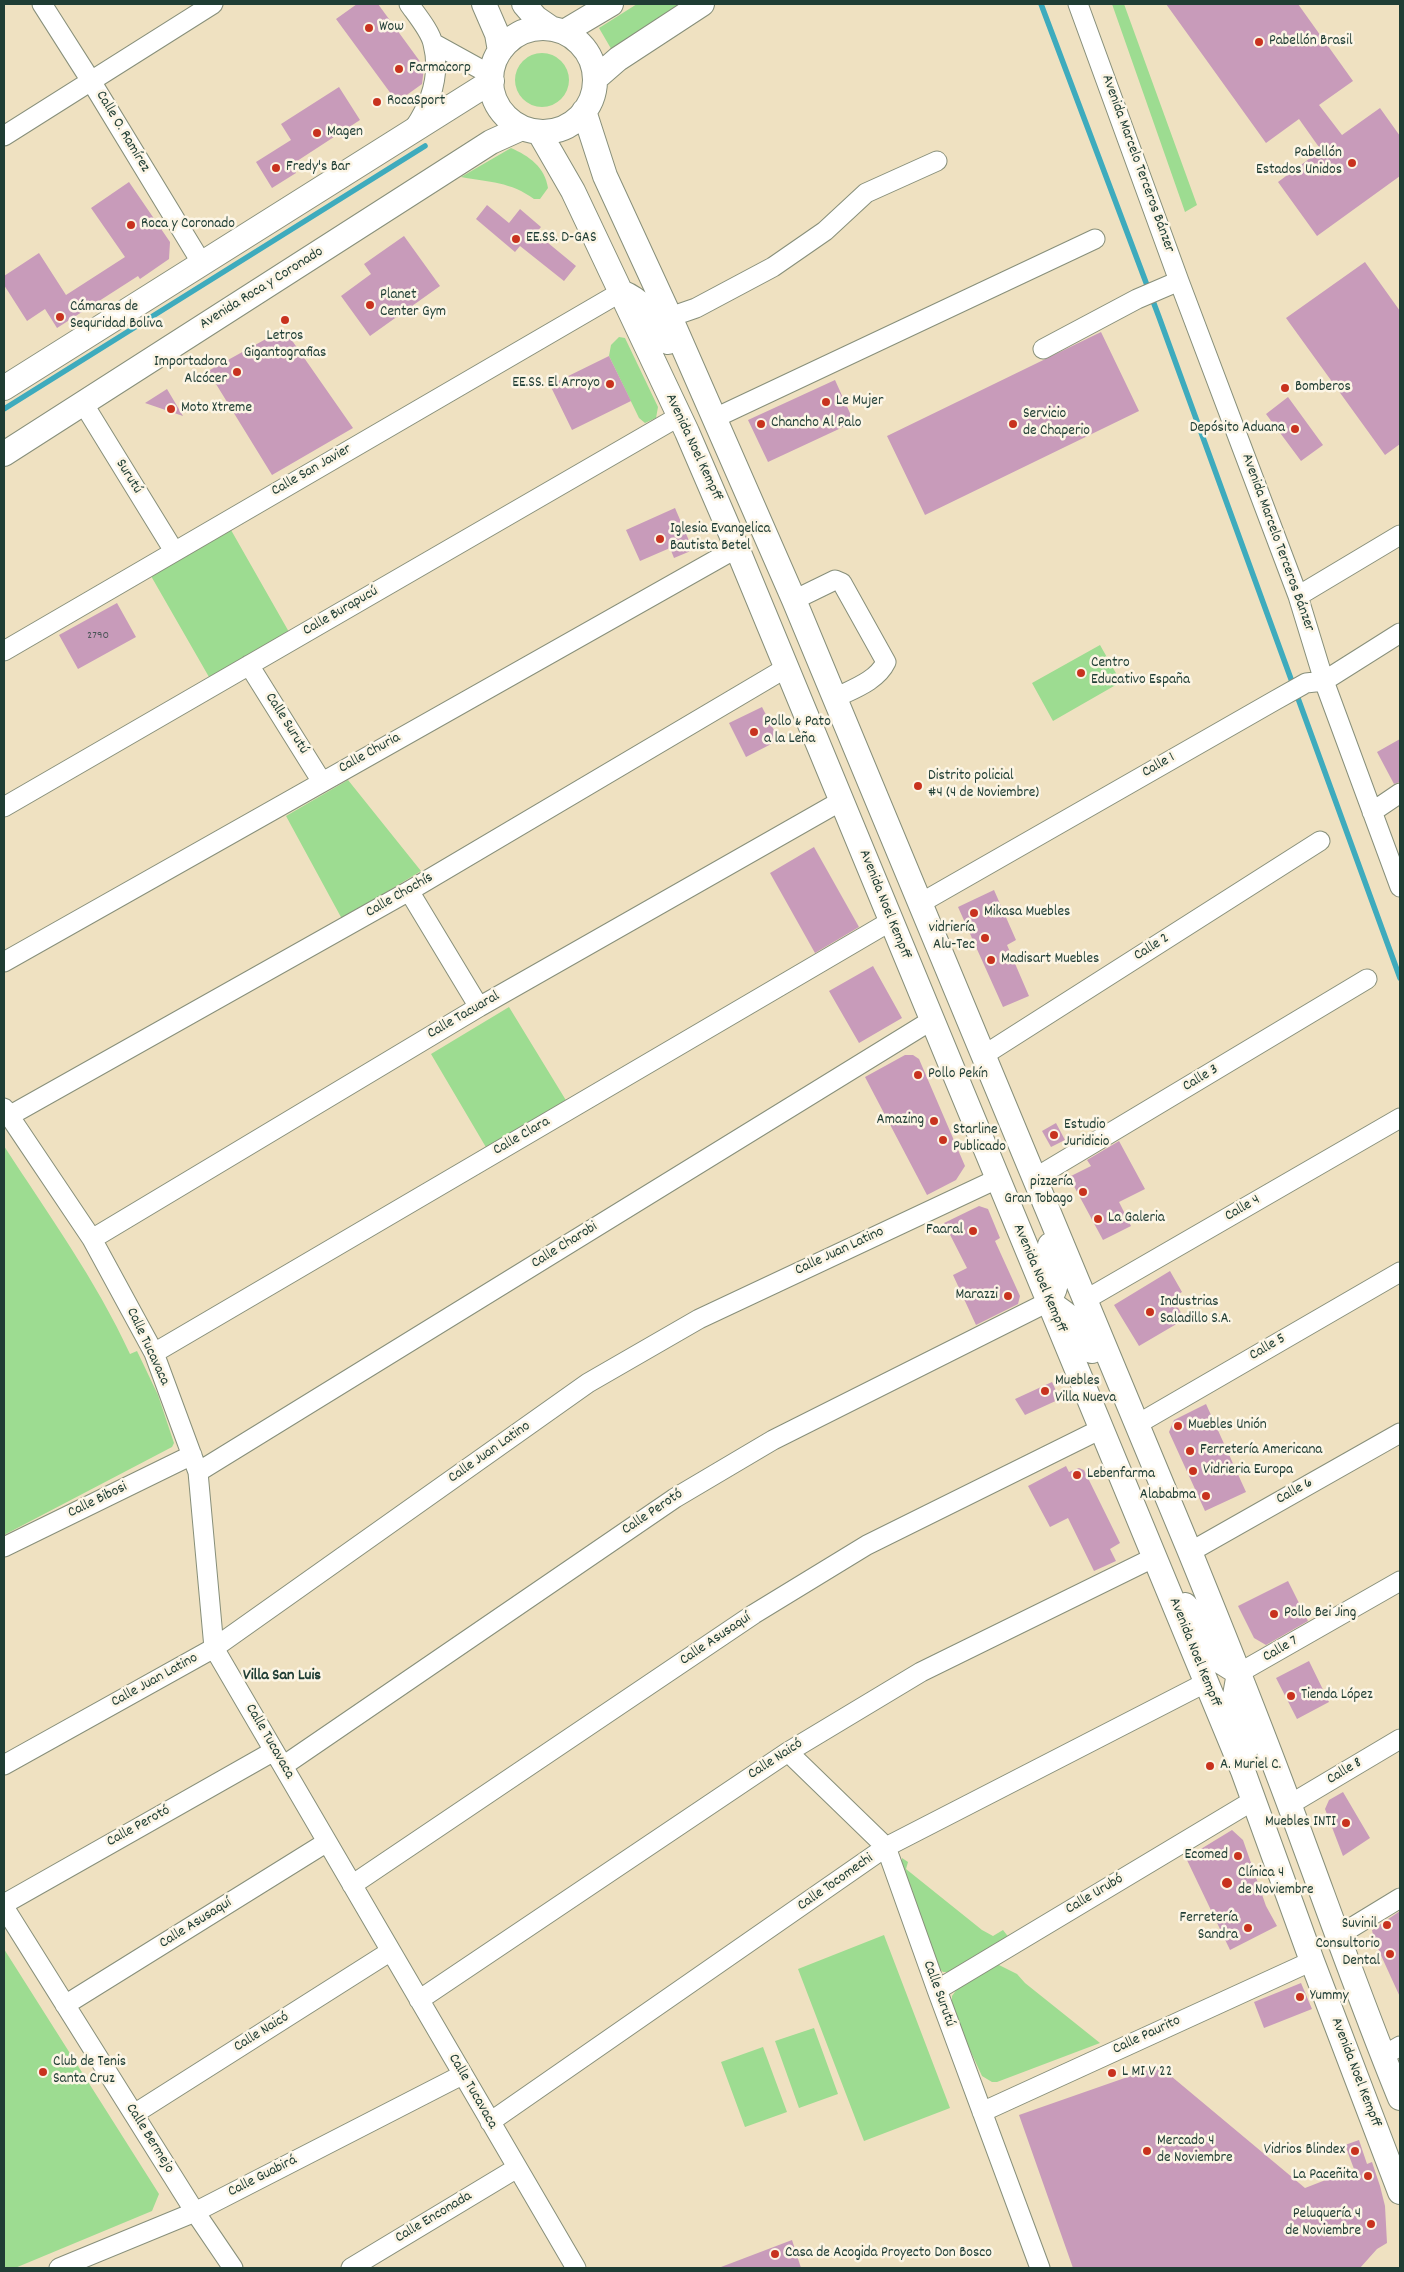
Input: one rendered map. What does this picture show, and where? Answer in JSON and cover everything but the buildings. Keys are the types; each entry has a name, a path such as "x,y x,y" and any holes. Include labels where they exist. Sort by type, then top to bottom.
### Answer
{"main road":[{"path":"484,4 497,34 500,51"},
{"path":"524,4 536,18 558,31 576,40 586,51 593,64 595,79 593,96 584,111 572,123 556,130 530,130 508,119 498,106 492,91 492,78 500,51 510,40 523,33 537,29 558,31 610,4"},
{"path":"595,79 618,59 702,4"},
{"path":"4,388 492,78"},
{"name":"Avenida Noel Kempff","path":"584,111 605,176 698,379 794,600 1190,1552 1239,1673 1305,1846 1336,1937 1392,2051 1400,2098"},
{"name":"Avenida Noel Kempff","path":"530,130 573,191 738,548 1254,1800 1312,1961 1400,2192"},
{"name":"Avenida Roca y Coronado","path":"4,454 491,142 530,130"},
{"path":"621,292 634,297 647,309 674,353 698,379"},
{"path":"682,424 729,500 734,503 749,498"},
{"path":"738,548 746,544 755,544 761,549 794,600"},
{"path":"845,809 887,877 907,898 919,904 915,929 921,979 929,1014"},
{"path":"1038,1185 1057,1273 1056,1291 1048,1302 1064,1312 1081,1327 1112,1392 1133,1415"},
{"path":"1167,1585 1192,1613 1220,1661 1239,1673 1234,1701 1246,1750 1242,1771"},
{"path":"1305,1846 1306,1883 1318,1922 1312,1961 1327,1969 1339,1984 1365,2039 1392,2051"}],"street":[{"name":"Calle O. Ramírez","path":"42,4 201,262"},
{"path":"4,136 212,4"},
{"path":"409,4 433,43 436,77 431,99 414,128"},
{"name":"Avenida Marcelo Terceros Bánzer","path":"1078,4 1172,285 1298,596 1315,682 1372,812 1400,887"},
{"path":"433,43 492,78"},
{"path":"670,317 696,308 773,268 825,231 866,193 937,161"},
{"path":"715,418 1095,239"},
{"path":"1043,349 1142,297 1172,285"},
{"name":"Calle San Javier","path":"4,651 621,292"},
{"name":"Surutú","path":"82,403 174,551"},
{"name":"Calle Burapucú","path":"4,808 249,665 682,424"},
{"path":"1298,596 1400,535"},
{"name":"Calle Churia","path":"4,962 738,548"},
{"path":"794,600 835,580 842,584 886,662 882,671 863,685 834,698"},
{"name":"Calle 1","path":"919,904 1274,700 1315,682 1400,633"},
{"name":"Calle Surutú","path":"249,665 322,782"},
{"name":"Calle Chochís","path":"6,1112 409,891 786,668"},
{"path":"1372,812 1400,793"},
{"name":"Calle Tacuaral","path":"92,1239 480,1007 845,809"},
{"name":"Calle 2","path":"984,1055 1320,841"},
{"path":"409,891 480,1007"},
{"name":"Calle Clara","path":"154,1353 891,921"},
{"name":"Calle 3","path":"1038,1185 1367,980"},
{"name":"Calle Charobi","path":"195,1463 929,1014"},
{"name":"Calle Tucavaca","path":"6,1112 92,1239 154,1353 195,1463 214,1648 576,2268"},
{"name":"Calle 4","path":"1085,1300 1400,1118"},
{"name":"Calle Juan Latino","path":"4,1765 214,1648 588,1383 700,1319 997,1179"},
{"name":"Calle 5","path":"1133,1415 1400,1272"},
{"name":"Calle Perotó","path":"4,1905 279,1759 675,1498 773,1440 1048,1302"},
{"name":"Calle Asusaquí","path":"352,1885 754,1614 876,1541 1101,1429"},
{"name":"Calle 6","path":"1190,1552 1400,1433"},
{"name":"Calle Bibosi","path":"4,1547 195,1463"},
{"name":"Calle Naicó","path":"419,2000 788,1752 921,1672 1155,1558"},
{"name":"Calle 7","path":"1239,1673 1400,1581"},
{"name":"Calle Tocomechi","path":"490,2122 886,1847 1205,1683"},
{"name":"Calle 8","path":"1289,1806 1400,1739"},
{"name":"Calle Surutú","path":"788,1752 886,1847 1040,2268"},
{"name":"Calle Urubó","path":"937,1990 1254,1800"},
{"name":"Calle Asusaquí","path":"66,2005 327,1842"},
{"path":"1336,1937 1400,1898"},
{"name":"Calle Bermejo","path":"4,1905 195,2212 233,2268"},
{"name":"Calle Naicó","path":"134,2114 391,1951"},
{"name":"Calle Paurito","path":"982,2112 1312,1961"},
{"name":"Calle Guabirá","path":"59,2268 195,2212 462,2075"},
{"name":"Calle Enconada","path":"351,2268 517,2168"}],"green space":[{"path":"637,4 686,4 613,52 599,28"},
{"path":"1112,4 1124,4 1197,205 1185,212"},
{"path":"542,53 552,55 561,61 567,70 569,80 567,90 561,99 552,105 542,107 532,105 523,99 517,90 515,80 517,70 523,61 532,55"},
{"path":"511,148 530,159 540,168 548,188 540,199 534,199 508,186 461,177"},
{"path":"619,337 625,338 658,407 656,418 645,423 639,418 609,356 611,345"},
{"path":"231,530 289,632 209,677 151,576"},
{"path":"1100,645 1121,682 1053,721 1032,683"},
{"path":"348,780 421,871 342,919 286,816"},
{"path":"509,1007 567,1102 487,1149 431,1054"},
{"path":"4,1146 87,1274 130,1354 137,1351 158,1395 174,1443 172,1447 4,1535"},
{"path":"902,1858 908,1862 906,1869 982,1930 993,1936 1003,1930 1010,1939 950,1972 943,1972 932,1961 900,1879"},
{"path":"884,1935 950,2108 864,2141 798,1969"},
{"name":"Club de Tenis Santa Cruz","path":"4,1949 159,2194 152,2211 15,2268 4,2268"},
{"path":"997,1964 1017,1974 1025,1983 1100,2043 997,2082 992,2082 982,2076 952,2011 952,1996 960,1985"},
{"path":"814,2028 838,2094 799,2108 775,2041"},
{"path":"763,2047 787,2112 745,2127 721,2062"}],"waterway":[{"path":"1041,4 1159,317 1400,978"},
{"path":"4,409 425,146"}],"place":[{"name":"Wow","path":"369,28"},
{"name":"Pabellón Brasil","path":"1259,42"},
{"name":"Farmacorp","path":"399,69"},
{"name":"RocaSport","path":"377,102"},
{"name":"Magen","path":"317,133"},
{"name":"Pabellón Estados Unidos","path":"1352,163"},
{"name":"Fredy's Bar","path":"276,168"},
{"name":"Roca y Coronado","path":"131,225"},
{"name":"EE.SS. D-GAS","path":"516,239"},
{"name":"Planet Center Gym","path":"370,305"},
{"name":"Cámaras de Sequridad Boliva","path":"60,317"},
{"name":"Letros Gigantografias","path":"285,320"},
{"name":"Importadora Alcócer","path":"237,372"},
{"name":"EE.SS. El Arroyo","path":"610,384"},
{"name":"Bomberos","path":"1285,388"},
{"name":"Le Mujer","path":"826,402"},
{"name":"Moto Xtreme","path":"171,409"},
{"name":"Chancho Al Palo","path":"761,424"},
{"name":"Servicio de Chaperio","path":"1013,424"},
{"name":"Depósito Aduana","path":"1295,429"},
{"name":"Iglesia Evangelica Bautista Betel","path":"660,539"},
{"name":"Centro Educativo España","path":"1081,673"},
{"name":"Pollo & Pato a la Leña","path":"754,732"},
{"name":"Distrito policial #4 (4 de Noviembre)","path":"918,786"},
{"name":"Mikasa Muebles","path":"974,913"},
{"name":"vidriería Alu-Tec","path":"985,938"},
{"name":"Madisart Muebles","path":"991,960"},
{"name":"Pollo Pekín","path":"918,1075"},
{"name":"Amazing","path":"934,1121"},
{"name":"Estudio Juridicio","path":"1054,1135"},
{"name":"Starline Publicado","path":"943,1140"},
{"name":"pizzería Gran Tobago","path":"1083,1192"},
{"name":"La Galeria","path":"1098,1219"},
{"name":"Faaral","path":"973,1231"},
{"name":"Marazzi","path":"1008,1296"},
{"name":"Industrias Saladillo S.A.","path":"1150,1312"},
{"name":"Muebles Villa Nueva","path":"1045,1391"},
{"name":"Muebles Unión","path":"1178,1426"},
{"name":"Ferretería Americana","path":"1190,1451"},
{"name":"Vidrieria Europa","path":"1193,1471"},
{"name":"Lebenfarma","path":"1077,1475"},
{"name":"Alababma","path":"1206,1496"},
{"name":"Pollo Bei Jing","path":"1274,1614"},
{"name":"Tienda López","path":"1291,1696"},
{"name":"A. Muriel C.","path":"1210,1766"},
{"name":"Muebles INTI","path":"1346,1823"},
{"name":"Ecomed","path":"1238,1856"},
{"name":"Clínica 4 de Noviembre","path":"1227,1883"},
{"name":"Suvinil","path":"1387,1925"},
{"name":"Ferretería Sandra","path":"1248,1928"},
{"name":"Consultorio Dental","path":"1390,1954"},
{"name":"Yummy","path":"1300,1997"},
{"name":"Club de Tenis Santa Cruz","path":"43,2072"},
{"name":"L MI V 22","path":"1112,2073"},
{"name":"Mercado 4 de Noviembre","path":"1147,2151"},
{"name":"Vidrios Blindex","path":"1355,2151"},
{"name":"La Paceñita","path":"1368,2176"},
{"name":"Peluquería 4 de Noviembre","path":"1371,2224"},
{"name":"Casa de Acogida Proyecto Don Bosco","path":"775,2254"}],"district":[{"name":"Villa San Luis","path":"282,1677"}]}
